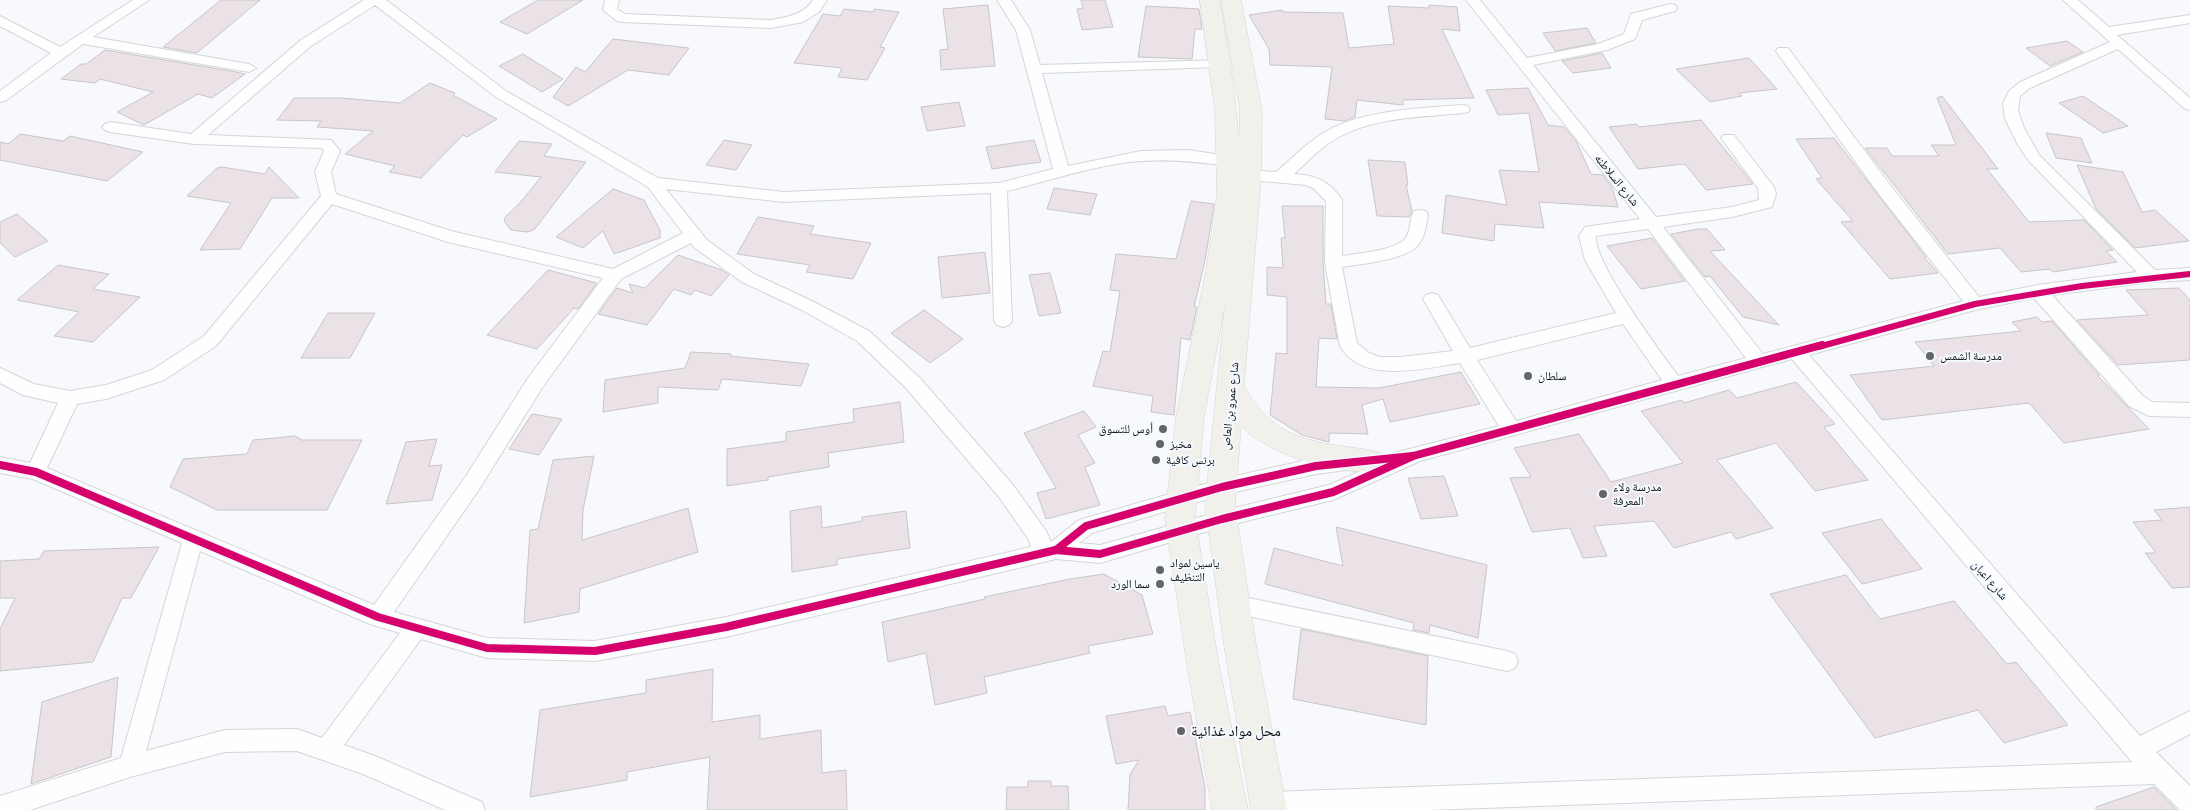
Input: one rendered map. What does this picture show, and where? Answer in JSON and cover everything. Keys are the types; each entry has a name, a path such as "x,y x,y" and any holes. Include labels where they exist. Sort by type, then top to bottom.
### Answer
{"street":[{"path":"0,98 80,39 142,0"},
{"path":"194,140 306,43 341,19 376,0 501,94 654,183 700,244 748,278 806,305 863,336 913,383 1000,484 1050,551"},
{"path":"612,0 610,10 622,18 771,24 798,19 814,9 820,0"},
{"path":"1004,0 1023,30 1062,172"},
{"path":"1210,0 1238,168 1226,222 1190,419 1184,499 1180,518 1203,665 1230,810"},
{"name":"شارع عمرو بن العاص","path":"1231,0 1251,111 1238,168 1232,389 1222,487 1222,519 1234,604 1269,807"},
{"name":"شارع السلاطنه","path":"1472,0 1651,222 1759,362"},
{"path":"2070,0 2190,106"},
{"path":"1523,63 1602,47 1630,36 1636,17 1670,8"},
{"path":"2107,32 2190,19"},
{"path":"0,20 61,53"},
{"path":"80,39 249,68"},
{"path":"2118,44 2025,85 2013,96 2010,111 2020,136 2034,158 2150,276"},
{"path":"1783,51 1884,189 1975,304"},
{"path":"1034,69 1220,63"},
{"path":"1280,177 1332,135 1344,130 1364,123 1463,109"},
{"path":"110,127 194,140 326,143 332,151 323,172 329,197"},
{"path":"1674,384 1626,316 1587,246 1587,236 1591,231 1732,212 1766,203 1768,194 1766,187 1729,138"},
{"path":"654,183 784,197 999,188 1062,172 1141,156 1188,155 1280,177 1309,180 1320,185 1334,200 1333,263 1349,346 1363,358 1379,364 1465,356 1626,316"},
{"path":"999,188 1003,321"},
{"path":"329,197 448,236 615,275"},
{"path":"0,375 30,390 70,398 106,392 158,375 210,341 329,197"},
{"path":"1333,263 1392,252 1411,243 1415,237 1420,216"},
{"path":"378,616 473,482 534,383 615,275 692,235"},
{"path":"0,465 36,472 193,540 378,616 416,628 487,648 595,650 726,627 1050,551 1100,554 1222,519 1332,492 1413,456 1975,304 2038,291 2150,276 2190,274"},
{"path":"2038,291 2136,400 2149,410 2190,410"},
{"path":"1432,299 1510,429"},
{"name":"شارع اعبان","path":"1795,352 2137,750 2190,803"},
{"path":"1232,389 1245,413 1263,431 1289,446 1310,453 1370,461"},
{"path":"36,472 70,398"},
{"path":"1050,551 1086,526 1222,487 1316,466 1413,456"},
{"path":"130,766 193,540"},
{"path":"1234,604 1508,661"},
{"path":"328,750 416,628"},
{"path":"2137,750 2190,722"},
{"path":"0,808 130,766 225,741 297,740 367,764 473,810"},
{"path":"1269,807 2160,772"}],"building":[{"path":"221,0 260,0 197,53 163,47"},
{"path":"538,0 583,0 527,34 500,22"},
{"path":"1081,0 1105,0 1113,27 1082,30 1077,9 1083,8"},
{"path":"988,5 995,66 941,70 940,50 948,49 943,9"},
{"path":"1429,5 1457,7 1460,31 1442,29 1474,98 1403,100 1403,105 1357,100 1355,117 1345,121 1325,119 1332,67 1270,65 1269,49 1249,15 1282,10 1283,12 1343,13 1349,48 1394,44 1388,6 1429,8"},
{"path":"1146,6 1199,9 1202,29 1195,29 1192,59 1138,57"},
{"path":"844,9 873,12 874,9 899,12 880,47 885,48 867,80 838,77 842,68 794,63 823,14 840,16"},
{"path":"1587,28 1596,43 1555,51 1543,33"},
{"path":"613,39 689,48 669,75 628,70 568,106 553,97 576,67 585,72"},
{"path":"2067,41 2083,52 2050,66 2026,48"},
{"path":"105,50 245,74 212,98 198,94 144,125 117,112 153,92 100,79 95,83 61,79 81,64 86,64"},
{"path":"1602,53 1611,68 1573,73 1562,61"},
{"path":"523,54 563,79 542,92 499,66"},
{"path":"1749,58 1777,89 1739,93 1742,96 1710,102 1676,69"},
{"path":"430,83 455,93 453,95 497,119 467,137 463,135 421,178 389,172 395,166 345,154 373,131 317,127 321,121 277,120 294,98 341,98 400,103"},
{"path":"1528,88 1548,125 1564,127 1576,141 1591,174 1603,175 1612,187 1618,207 1539,202 1544,228 1495,224 1494,241 1442,233 1446,195 1507,205 1499,170 1539,172 1529,113 1498,115 1486,90"},
{"path":"1942,96 1998,169 1987,169 2029,222 2084,220 2113,250 2106,251 2117,262 2053,272 2050,269 2021,272 2000,248 1948,254 1865,148 1887,148 1892,156 1939,156 1931,145 1956,145 1937,98"},
{"path":"2083,96 2128,126 2103,133 2059,103"},
{"path":"959,102 965,126 927,131 921,107"},
{"path":"1701,120 1753,184 1706,190 1685,164 1638,169 1609,127 1637,124 1639,127"},
{"path":"2046,133 2081,138 2092,163 2056,158"},
{"path":"20,134 63,141 70,136 143,152 107,181 0,160 0,142 8,144"},
{"path":"1834,138 1938,273 1890,279 1841,222 1853,221 1816,179 1822,178 1796,139"},
{"path":"724,140 752,145 736,170 706,165"},
{"path":"1034,140 1041,162 992,169 986,147"},
{"path":"519,141 552,144 544,156 586,162 534,230 527,232 511,230 504,221 506,216 519,204 541,177 495,172"},
{"path":"1368,160 1405,162 1408,185 1406,185 1412,211 1409,217 1377,216"},
{"path":"2077,165 2123,172 2142,212 2155,210 2189,241 2135,248 2096,209"},
{"path":"222,167 265,174 269,167 299,198 272,198 240,249 200,250 231,203 187,196 217,168"},
{"path":"1054,188 1097,194 1090,215 1047,209"},
{"path":"613,189 644,200 660,230 660,238 614,254 603,231 583,248 556,237"},
{"path":"1191,201 1214,204 1205,261 1194,307 1197,307 1190,340 1181,338 1174,415 1151,412 1153,396 1093,386 1103,351 1110,352 1120,291 1110,290 1116,254 1176,259"},
{"path":"1282,206 1323,206 1323,263 1326,304 1331,304 1337,339 1319,338 1316,387 1379,388 1461,372 1480,404 1390,422 1383,399 1362,405 1368,434 1329,433 1329,442 1302,435 1270,415 1276,353 1287,354 1287,297 1267,295 1267,267 1283,268 1281,238 1285,238"},
{"path":"17,214 48,241 15,257 0,243 0,222"},
{"path":"758,217 814,226 810,234 871,243 853,279 806,272 810,265 737,254"},
{"path":"1707,229 1725,250 1710,251 1779,325 1743,317 1710,276 1705,277 1671,234"},
{"path":"1652,238 1685,281 1641,289 1607,246"},
{"path":"985,252 990,293 942,298 938,257"},
{"path":"678,255 722,270 729,275 711,296 695,290 691,295 674,289 647,325 598,314 617,288 633,293 629,284 645,288"},
{"path":"58,265 109,274 93,289 140,297 93,342 54,336 79,312 17,300"},
{"path":"548,270 597,283 578,309 574,308 537,349 487,335"},
{"path":"1050,273 1061,313 1039,316 1029,275"},
{"path":"2179,288 2190,300 2190,360 2118,365 2077,320 2148,315 2126,290"},
{"path":"924,310 963,339 930,363 891,333"},
{"path":"328,313 375,313 350,358 301,358"},
{"path":"2037,317 2042,322 2052,321 2098,376 2149,429 2064,443 2029,403 1882,420 1850,375 1934,366 1915,342 2021,331 2012,322"},
{"path":"691,352 731,354 730,356 809,364 801,386 722,379 718,390 658,387 658,403 603,412 605,380 685,368"},
{"path":"1796,382 1835,424 1824,427 1868,480 1815,491 1776,443 1717,460 1773,528 1736,539 1731,532 1674,548 1654,521 1594,526 1607,556 1583,558 1570,528 1532,532 1510,478 1531,477 1514,448 1579,434 1611,482 1683,463 1641,411 1682,400 1684,403 1729,390 1737,398"},
{"path":"900,402 904,442 828,453 829,467 768,477 768,480 727,486 727,449 786,441 786,432 854,422 853,409"},
{"path":"1084,411 1096,427 1078,435 1095,463 1085,467 1100,505 1046,519 1037,493 1056,488 1024,433"},
{"path":"532,414 562,419 539,455 509,449"},
{"path":"295,436 302,440 362,440 327,510 217,510 170,487 183,459 247,454 253,440"},
{"path":"437,439 429,466 442,465 432,500 386,504 406,442"},
{"path":"594,456 583,510 582,540 688,508 698,552 580,589 579,612 524,623 530,530 538,529 553,460"},
{"path":"1444,476 1458,516 1421,519 1408,478"},
{"path":"821,506 822,528 862,521 862,517 906,511 910,548 837,559 837,565 792,572 790,511"},
{"path":"2190,507 2190,587 2172,588 2145,553 2156,553 2133,522 2162,520 2154,510"},
{"path":"1881,519 1922,569 1862,584 1822,533"},
{"path":"1336,527 1487,565 1478,638 1430,625 1429,633 1413,630 1414,623 1265,584 1274,548 1343,566"},
{"path":"159,547 131,598 122,598 93,662 0,671 0,629 15,598 0,598 0,561 39,559 44,551"},
{"path":"1104,574 1142,595 1153,634 1088,646 1090,653 984,677 987,693 935,705 926,653 888,662 882,622 985,599 984,597"},
{"path":"1846,575 1880,619 1954,601 2007,664 2016,662 2068,725 2004,743 1978,710 1875,738 1770,594"},
{"path":"1301,629 1428,656 1426,725 1293,699"},
{"path":"713,669 712,722 760,715 760,739 821,730 822,773 846,770 847,810 707,810 710,757 627,772 627,780 530,797 540,710 646,693 646,680"},
{"path":"118,677 111,757 31,784 42,702"},
{"path":"1165,706 1168,716 1190,712 1205,787 1205,810 1128,810 1130,774 1139,760 1116,764 1106,716"},
{"path":"1028,781 1051,781 1051,786 1068,786 1069,810 1006,810 1007,787 1028,787"},
{"path":"2154,787 2177,810 2096,810 2096,807"}],"cycle path":[{"path":"1056,550 1086,526 1222,487 1316,466 1413,456 1975,304 2082,286 2190,274"},
{"path":"0,465 36,472 378,617 487,648 595,651 726,627 1056,550 1100,554 1222,519 1333,492 1413,456"}],"place":[{"name":"مدرسة الشمس","path":"1930,356"},
{"name":"سلطان","path":"1528,376"},
{"name":"أوس للتسوق","path":"1163,429"},
{"name":"مخبز","path":"1160,444"},
{"name":"برنس كافية","path":"1156,460"},
{"name":"مدرسة ولاء المعرفة","path":"1603,494"},
{"name":"ياسين لمواد التنظيف","path":"1160,570"},
{"name":"سما الورد","path":"1160,584"},
{"name":"محل مواد غذائية","path":"1181,731"}]}
